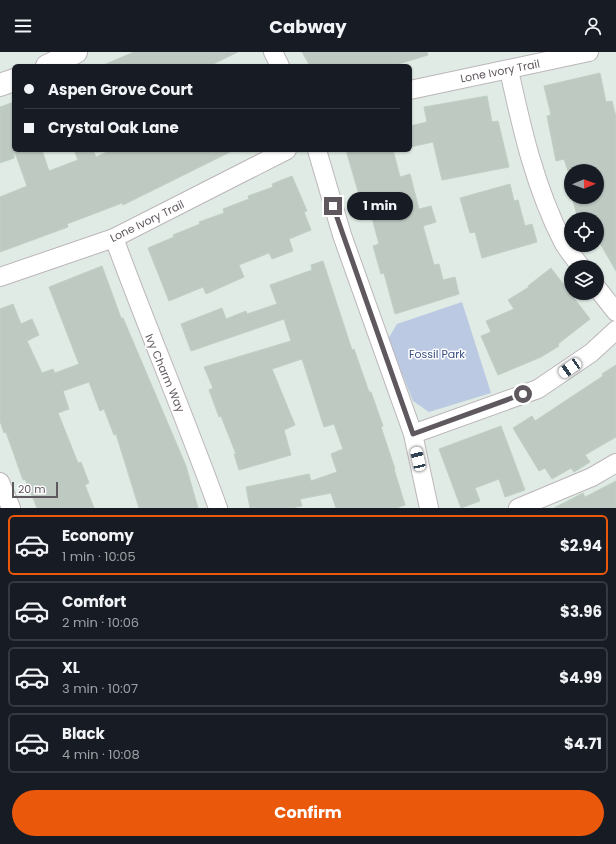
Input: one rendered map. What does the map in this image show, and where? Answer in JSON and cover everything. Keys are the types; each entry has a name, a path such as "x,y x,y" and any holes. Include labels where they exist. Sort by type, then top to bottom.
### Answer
{"street":[{"path":"52,64 76,52"},
{"path":"273,52 279,64"},
{"name":"Lone Ivory Trail","path":"412,90 589,52"},
{"path":"509,70 527,149 538,185 564,243 576,260"},
{"path":"0,85 12,81"},
{"name":"Lone Ivory Trail","path":"0,277 114,238 283,152"},
{"path":"318,152 342,235 413,434 429,508"},
{"name":"Ivy Charm Way","path":"114,238 148,330 191,435 218,508"},
{"path":"604,297 616,312"},
{"path":"413,434 538,389 591,353 616,330"},
{"path":"518,508 592,477 616,463"},
{"path":"0,482 11,508"}],"green space":[{"name":"Fossil Park","path":"462,302 491,393 429,412 413,401 388,339 397,324"}],"building":[{"path":"134,52 238,52 213,64 106,64"},
{"path":"302,52 427,52 428,55 399,64 309,64"},
{"path":"600,73 606,102 612,101 616,117 616,271 604,250 604,212 576,212 574,204 604,204 604,164 566,164 564,159 556,161 547,116 551,115 544,86"},
{"path":"487,96 492,122 498,121 509,167 442,180 433,142 412,147 412,126 427,122 424,107"},
{"path":"12,103 12,152 14,152 14,158 0,163 0,107"},
{"path":"15,152 43,152 49,171 78,160 75,152 94,152 96,157 107,152 230,152 123,205 122,203 67,224 68,227 0,252 0,197 27,186"},
{"path":"347,152 394,152 400,177 410,174 419,209 431,206 436,222 423,226 434,265 439,264 443,280 455,277 459,294 395,314 384,273 381,274 373,246 379,244 368,203 362,205"},
{"path":"292,176 307,211 304,212 311,230 289,239 293,251 272,259 269,253 239,265 244,277 206,294 203,287 169,301 148,248 174,237 173,235 200,224 199,222 224,213 223,209 249,199 248,196 273,187 272,184"},
{"path":"510,184 514,201 518,200 525,226 532,224 537,242 482,258 475,232 470,233 460,198"},
{"path":"323,261 352,350 354,349 383,426 381,427 405,505 396,508 336,508 331,493 300,499 302,506 292,508 250,508 246,487 309,474 311,481 337,472 331,454 343,449 334,424 324,427 302,359 272,369 295,425 284,430 291,455 239,470 234,454 236,454 221,416 219,417 209,390 213,388 204,367 291,341 284,319 191,351 181,324 222,308 226,319 246,311 247,314 277,304 270,285 312,270 311,265"},
{"path":"102,266 121,318 123,318 186,466 198,508 139,508 116,434 114,435 104,409 100,411 89,382 63,391 69,409 58,413 78,463 81,462 89,483 85,485 94,508 37,508 25,479 23,480 6,432 4,433 0,421 0,309 13,304 21,324 32,319 39,335 27,341 42,373 53,369 55,373 79,364 49,287"},
{"path":"551,268 564,285 564,300 575,300 590,319 558,344 559,346 541,357 498,375 481,336 491,332 486,321 514,309 508,300 529,287 528,286"},
{"path":"616,365 616,437 585,455 590,462 574,472 571,468 552,479 545,468 539,471 513,428 532,416 535,421 603,376 602,374"},
{"path":"501,426 525,490 505,497 499,479 475,488 480,501 461,508 439,449"},
{"path":"616,481 616,508 554,508 583,493 585,497"}],"route":[{"path":"333,206 413,434 523,394"}]}
